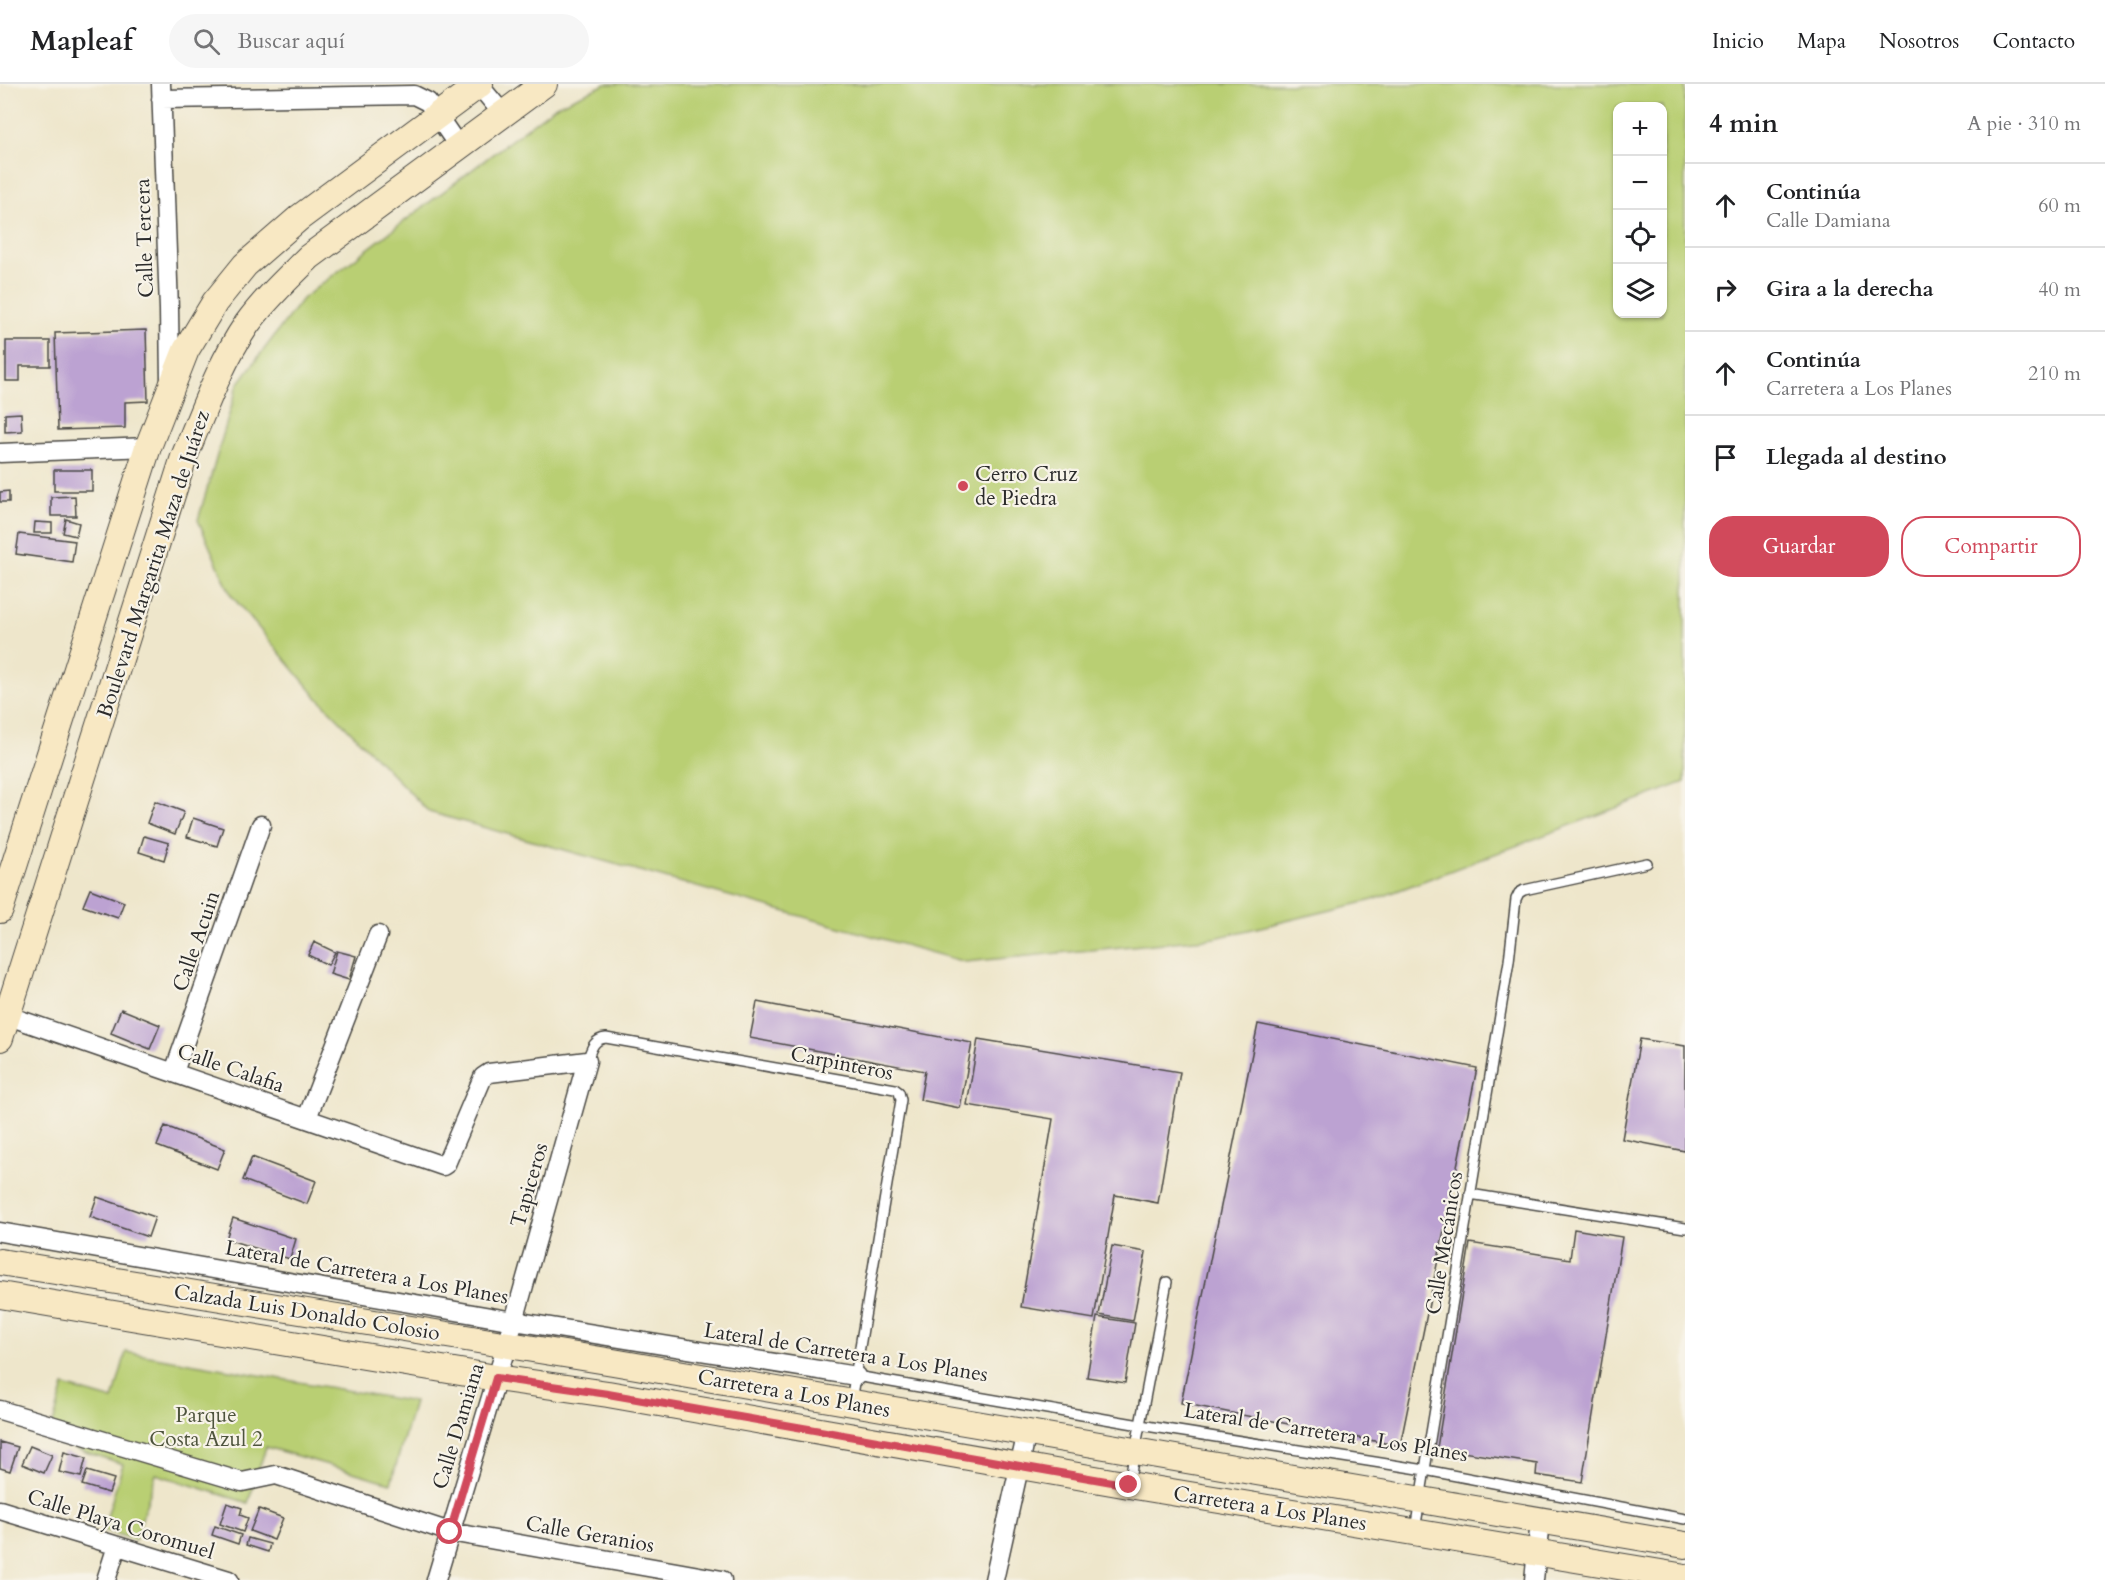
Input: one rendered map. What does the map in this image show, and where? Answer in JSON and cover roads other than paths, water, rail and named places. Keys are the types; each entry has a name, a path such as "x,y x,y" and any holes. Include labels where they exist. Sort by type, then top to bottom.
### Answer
{"main road":[{"name":"Boulevard Margarita Maza de Juárez","path":"0,910 148,447 186,350 209,312 245,265 299,218 479,84"},
{"name":"Boulevard Margarita Maza de Juárez","path":"2,1022 184,457 217,378 247,325 276,289 309,257 544,84"},
{"name":"Calzada Luis Donaldo Colosio","path":"0,1262 613,1362"},
{"name":"Calzada Luis Donaldo Colosio","path":"0,1295 496,1378 608,1394"},
{"name":"Carretera a Los Planes","path":"613,1362 1685,1545"},
{"name":"Carretera a Los Planes","path":"608,1394 1129,1485 1685,1577"}],"street":[{"path":"479,84 503,114"},
{"path":"161,92 414,95 428,102 459,147"},
{"name":"Calle Tercera","path":"161,92 169,297 170,390"},
{"path":"0,453 148,447"},
{"name":"Calle Acuin","path":"174,1072 261,825"},
{"path":"307,1118 378,935"},
{"name":"Calle Calafia","path":"2,1022 174,1072 441,1166 446,1164 483,1077 489,1073 587,1061"},
{"name":"Tapiceros","path":"514,1321 587,1061"},
{"name":"Lateral de Carretera a Los Planes","path":"0,1232 514,1321 856,1376"},
{"name":"Calle Damiana","path":"436,1580 514,1321"},
{"name":"Calle Geranios","path":"0,1410 242,1482 276,1475 450,1532 722,1580"},
{"path":"994,1580 1027,1432"},
{"name":"Calle Playa Coromuel","path":"0,1510 230,1580"},
{"path":"1534,1580 1540,1521"},
{"path":"106,1580 117,1546"}],"lane":[{"name":"Calle Mecánicos","path":"1414,1532 1509,961 1516,899 1519,893 1647,863"},
{"name":"Carpinteros","path":"587,1061 595,1042 606,1038 895,1089 899,1092 901,1100 851,1403"},
{"path":"1470,1194 1685,1228"},
{"path":"1129,1485 1167,1282"},
{"name":"Lateral de Carretera a Los Planes","path":"856,1376 1140,1425 1425,1470 1685,1519"}],"place":[{"name":"Cerro Cruz de Piedra","path":"963,486"}],"park label":[{"name":"Parque Costa Azul 2","path":"206,1427"}]}
